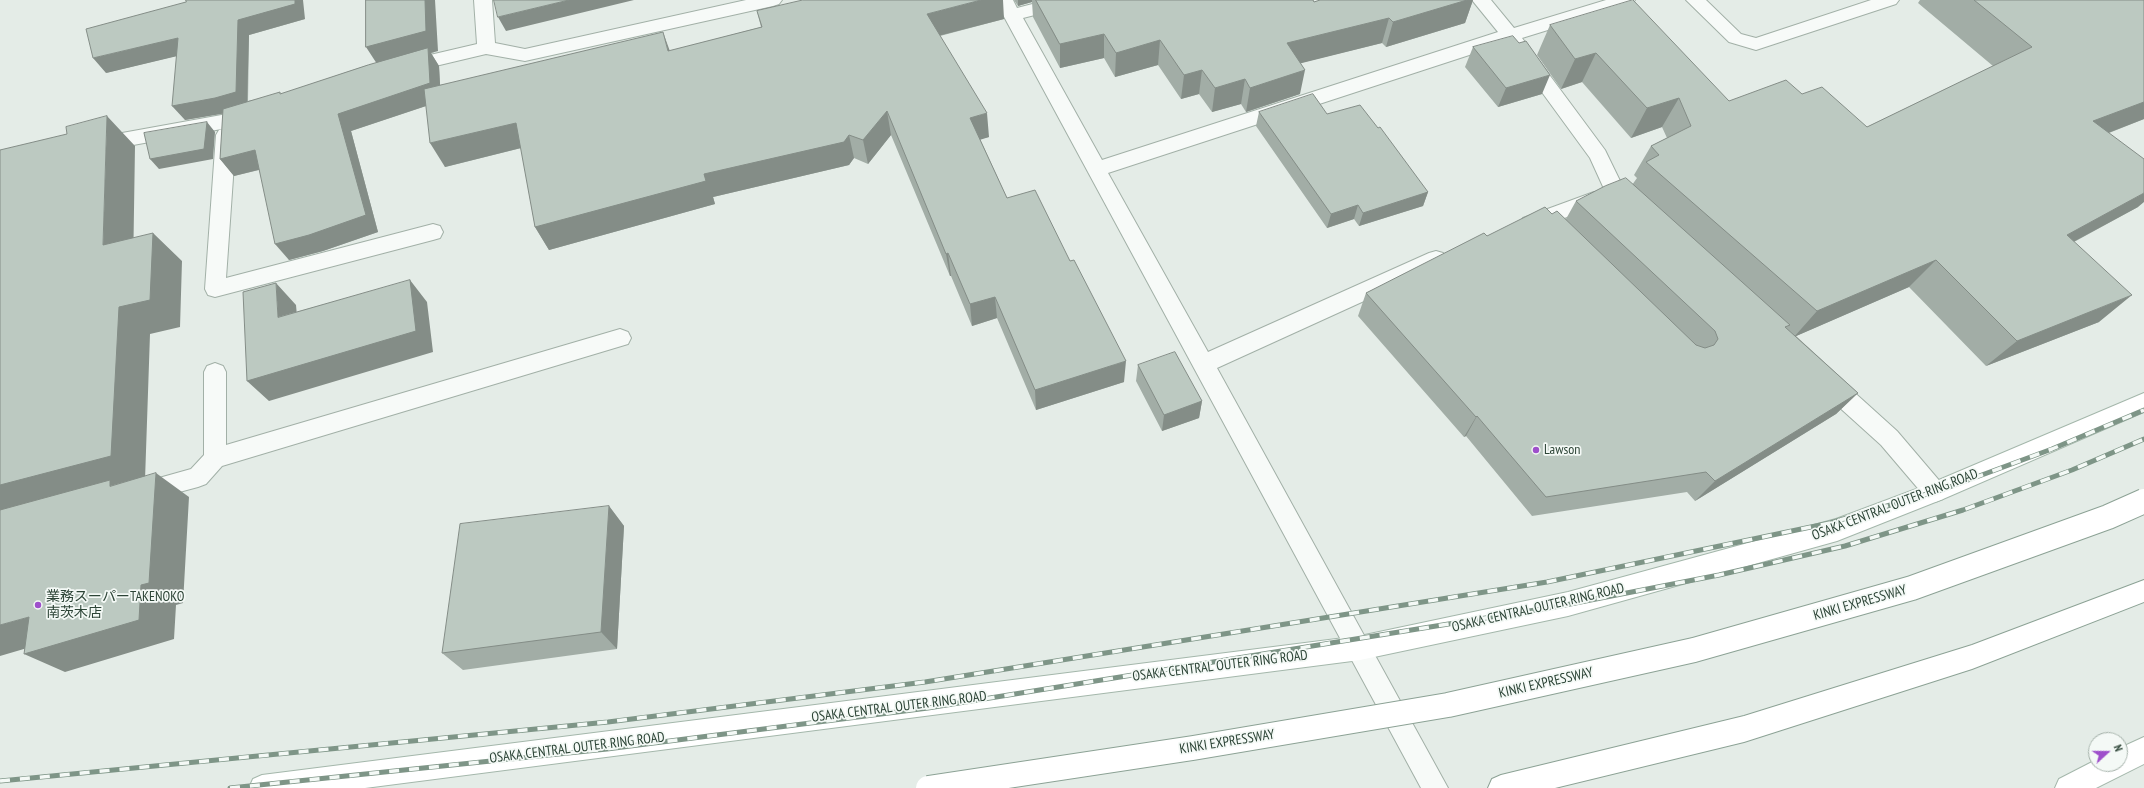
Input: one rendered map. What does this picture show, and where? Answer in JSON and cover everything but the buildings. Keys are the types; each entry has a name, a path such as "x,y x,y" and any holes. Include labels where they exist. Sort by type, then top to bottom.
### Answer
{"main road":[{"name":"OSAKA CENTRAL OUTER RING ROAD","path":"262,788 1360,648 1568,604 1837,530 1935,492 2144,402"},
{"name":"KINKI EXPRESSWAY","path":"928,788 1193,748 1448,705 1694,650 1912,588 2108,517 2144,501"},
{"path":"1501,788 1744,729 1972,657 2144,592"},
{"path":"2128,758 2144,750"},
{"path":"2068,788 2100,772"}],"street":[{"path":"482,0 486,48"},
{"path":"387,73 417,63 486,48 525,56 773,0"},
{"path":"1072,0 1008,8 1360,648 1435,788"},
{"path":"1481,0 1510,35 1598,155 1615,192 1644,218"},
{"path":"1097,169 1510,35 1626,0"},
{"path":"1695,0 1734,38 1756,44 1890,0"},
{"path":"86,146 227,121 265,110"},
{"path":"227,121 215,289 433,232"},
{"path":"1513,229 1615,192"},
{"path":"1542,218 1559,235"},
{"path":"1203,364 1455,250"},
{"path":"122,498 198,477 214,458 620,338"},
{"path":"1813,370 1889,438 1935,492"},
{"path":"214,458 215,372"}],"railway":[{"path":"0,781 608,722 925,682 1547,582 1830,523 1944,489 2052,449 2144,410"},
{"path":"230,788 607,749 928,708 1560,606 1719,575 1845,546 1963,510 2072,470 2144,439"}],"place":[{"name":"Lawson","path":"1536,450"},
{"name":"業務スーパーTAKENOKO 南茨木店","path":"38,605"}]}
